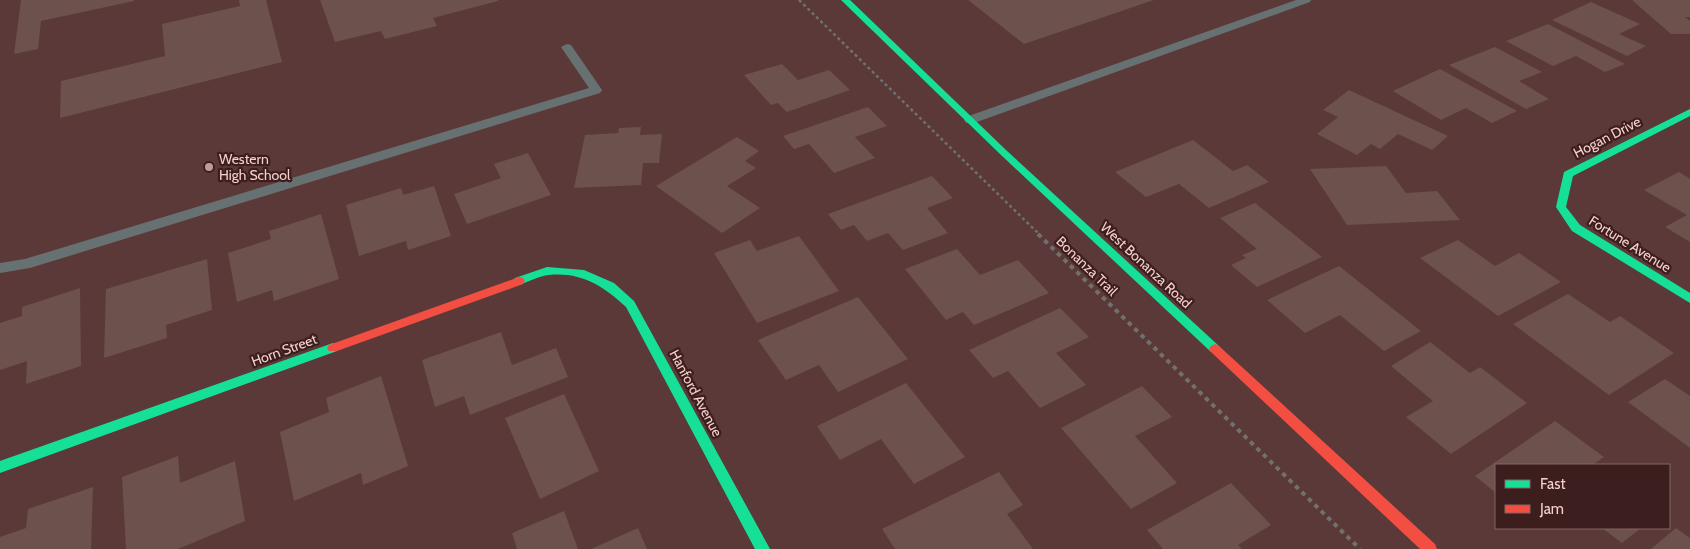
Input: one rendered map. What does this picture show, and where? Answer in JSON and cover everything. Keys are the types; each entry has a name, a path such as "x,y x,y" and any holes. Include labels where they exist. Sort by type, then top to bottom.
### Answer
{"street":[{"name":"West Bonanza Road","path":"845,0 970,120 1430,549"},
{"name":"Hogan Drive","path":"1561,206 1568,174 1690,112"},
{"name":"Fortune Avenue","path":"1561,206 1576,228 1690,299"},
{"name":"Horn Street","path":"0,467 547,271 580,272"},
{"name":"Hanford Avenue","path":"580,272 610,286 630,304 763,549"}],"lane":[{"path":"970,120 1299,1"},
{"path":"0,268 25,264 596,90 567,47"}],"path":[{"name":"Bonanza Trail","path":"798,0 1360,549"}],"building":[{"path":"21,0 134,1 41,21 38,49 14,54"},
{"path":"239,0 266,0 282,62 60,118 61,81 165,56 162,24 240,6"},
{"path":"320,0 498,1 433,18 437,26 385,39 381,31 335,42"},
{"path":"968,0 1154,0 1024,44"},
{"path":"1632,0 1690,0 1690,17 1685,17 1690,21 1690,34 1671,34"},
{"path":"1591,2 1640,24 1619,34 1646,46 1627,56 1552,20"},
{"path":"1548,24 1625,64 1605,72 1576,56 1553,66 1506,41"},
{"path":"1495,47 1542,72 1519,81 1549,99 1526,109 1449,65"},
{"path":"782,64 798,80 829,70 850,90 787,112 778,103 771,105 744,75"},
{"path":"1440,69 1517,111 1492,123 1466,108 1441,120 1393,91"},
{"path":"1349,90 1448,136 1432,150 1398,134 1380,149 1371,144 1357,155 1317,134 1338,117 1323,110"},
{"path":"868,107 887,126 855,137 875,158 834,173 809,144 794,149 783,136"},
{"path":"641,127 640,135 662,134 659,163 643,163 641,185 574,188 585,135 618,133 619,128"},
{"path":"737,137 759,151 745,161 756,168 727,186 760,208 722,233 656,186"},
{"path":"1193,140 1233,171 1247,165 1269,182 1209,208 1179,184 1146,197 1115,172"},
{"path":"528,153 551,195 467,224 454,194 501,178 494,164"},
{"path":"1386,166 1406,193 1437,191 1460,220 1347,225 1310,169"},
{"path":"1679,172 1690,179 1690,242 1665,227 1687,215 1644,190"},
{"path":"932,176 953,198 927,208 948,233 903,250 888,233 867,241 854,225 841,230 828,214"},
{"path":"434,186 451,236 408,250 406,241 359,256 346,205 401,188 403,195"},
{"path":"1255,203 1322,257 1257,287 1231,265 1246,258 1242,255 1257,249 1220,218"},
{"path":"321,214 339,279 274,301 272,290 237,302 228,253 271,239 269,231"},
{"path":"799,236 839,291 757,323 714,253 750,240 757,251"},
{"path":"1458,240 1495,266 1519,253 1561,282 1498,316 1420,258"},
{"path":"957,249 980,275 1018,260 1049,293 974,325 963,312 946,320 905,269"},
{"path":"207,259 212,310 166,325 167,338 104,358 106,289"},
{"path":"1339,266 1421,331 1384,351 1340,315 1305,333 1267,300"},
{"path":"80,288 81,366 26,384 27,361 0,370 0,323 22,316 22,307"},
{"path":"1568,294 1610,322 1620,316 1674,353 1609,395 1513,324"},
{"path":"858,297 908,359 838,392 819,365 786,380 758,340"},
{"path":"1060,308 1089,337 1056,353 1086,385 1040,408 1008,371 993,378 969,350"},
{"path":"501,332 512,365 556,348 568,377 470,415 464,396 435,407 422,360"},
{"path":"1430,342 1470,373 1480,367 1527,403 1451,454 1406,417 1433,401 1391,366"},
{"path":"381,376 408,466 363,485 361,473 294,501 280,432 329,412 326,398"},
{"path":"1665,379 1690,396 1690,448 1628,402"},
{"path":"906,383 965,457 914,484 881,439 840,460 817,426"},
{"path":"1142,386 1172,417 1135,436 1177,483 1131,509 1061,428"},
{"path":"564,394 599,471 540,499 505,418"},
{"path":"1555,421 1604,457 1594,464 1495,464 1495,492 1475,476"},
{"path":"178,456 180,483 235,461 245,521 178,549 126,549 122,477"},
{"path":"999,472 1023,505 1007,514 1033,549 895,549 882,529"},
{"path":"1231,483 1271,525 1238,545 1242,549 1163,549 1147,530"},
{"path":"93,487 91,549 0,549 0,537 26,528 28,509"},
{"path":"564,511 578,549 517,549 512,533"},
{"path":"638,528 647,549 591,549"},
{"path":"1676,528 1690,538 1690,549 1651,549"},
{"path":"1603,529 1640,529 1622,543"}],"traffic: fast":[{"path":"845,0 1003,152 1215,349"},
{"path":"1690,112 1568,174 1561,207 1576,228 1690,299"},
{"path":"519,281 547,271 580,273 610,286 630,304 763,549"},
{"path":"0,467 333,348"}],"traffic: jam":[{"path":"333,348 519,281"},
{"path":"1215,349 1430,549"}],"place":[{"name":"Western High School","path":"209,167"}]}
